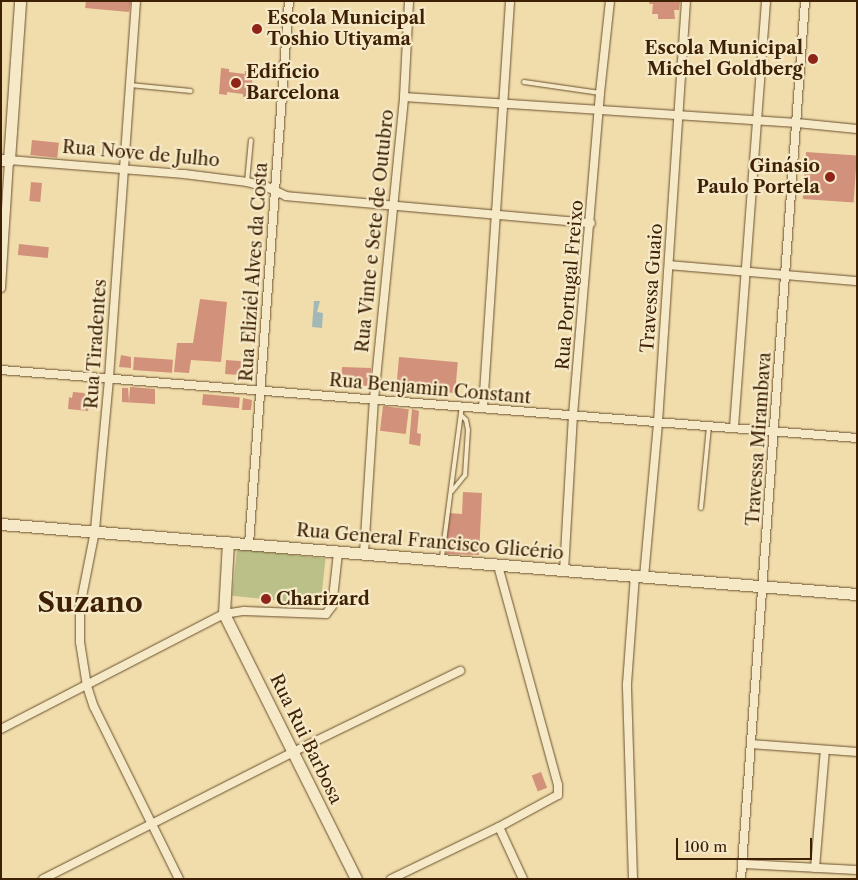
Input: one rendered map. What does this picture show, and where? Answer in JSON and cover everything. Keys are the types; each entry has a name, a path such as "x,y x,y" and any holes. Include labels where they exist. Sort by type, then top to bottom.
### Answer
{"main road":[{"path":"5,160 20,1"},
{"name":"Rua General Francisco Glicério","path":"1,524 857,594"},
{"path":"224,614 228,542"},
{"name":"Rua Rui Barbosa","path":"224,614 356,879"}],"street":[{"name":"Rua Tiradentes","path":"136,1 109,378 95,531 80,607 80,642 87,686 94,707 179,879"},
{"name":"Rua Eliziél Alves da Costa","path":"249,544 259,389 276,192 288,1"},
{"name":"Rua Vinte e Sete de Outubro","path":"364,553 374,400 404,97 409,1"},
{"path":"483,408 510,1"},
{"name":"Rua Portugal Freixo","path":"564,571 573,415 591,223 600,94 610,1"},
{"name":"Travessa Guaio","path":"633,879 627,684 658,422 686,1"},
{"path":"734,427 766,1"},
{"name":"Travessa Mirambava","path":"741,879 787,275 805,1"},
{"path":"404,97 503,102 857,129"},
{"name":"Rua Nove de Julho","path":"5,160 124,168 247,182 267,187 286,196 496,213 591,223"},
{"path":"1,288 5,160"},
{"path":"669,265 857,281"},
{"name":"Rua Benjamin Constant","path":"1,370 857,438"},
{"path":"1,729 224,614 244,611 326,614 332,606 338,552"},
{"path":"391,879 499,828 558,795 558,785 498,566"},
{"path":"43,879 293,752 460,671"},
{"path":"751,744 857,752"},
{"path":"815,868 825,750"},
{"path":"499,828 523,879"},
{"path":"743,864 857,870"}],"lane":[{"path":"524,82 600,94"},
{"path":"130,85 191,91"},
{"path":"247,182 251,140"},
{"path":"442,560 462,406"},
{"path":"451,492 464,475 468,430 466,420 461,415"},
{"path":"701,508 709,426"}],"green space":[{"path":"237,549 326,558 321,605 232,596"}],"water":[{"path":"314,301 320,301 317,312 323,313 322,328 312,327"}],"building":[{"path":"86,1 131,1 129,12 85,8"},
{"path":"650,1 680,1 679,10 674,10 675,19 658,19 658,14 652,14 653,4 649,4"},
{"name":"Edifício Barcelona","path":"221,68 229,69 229,72 245,74 245,71 253,71 251,97 243,97 243,94 227,92 227,95 219,94"},
{"path":"32,140 59,143 57,158 30,155"},
{"name":"Ginásio Paulo Portela","path":"806,152 857,156 854,202 803,199"},
{"path":"31,182 42,183 40,202 29,201"},
{"path":"19,244 49,247 48,258 18,255"},
{"path":"200,299 227,302 221,362 191,360 189,373 174,372 177,343 193,343"},
{"path":"121,355 131,357 131,368 119,367"},
{"path":"134,357 173,360 172,373 133,370"},
{"path":"399,357 458,362 455,393 396,388"},
{"path":"226,360 254,362 253,376 225,374"},
{"path":"342,367 371,368 370,386 341,385"},
{"path":"130,387 155,389 155,404 122,402 122,388 128,388 129,402"},
{"path":"73,392 84,393 90,401 88,411 68,409 69,397 72,398"},
{"path":"203,394 240,397 239,408 202,405"},
{"path":"243,398 252,400 251,410 242,410"},
{"path":"383,406 409,409 406,434 380,431"},
{"path":"412,409 419,411 417,433 421,434 420,446 409,444"},
{"path":"463,492 482,493 479,555 446,554 448,513 462,514"},
{"path":"541,772 547,788 538,791 532,776"}],"place":[{"name":"Escola Municipal Toshio Utiyama","path":"257,29"},
{"name":"Escola Municipal Michel Goldberg","path":"813,59"},
{"name":"Edifício Barcelona","path":"236,83"},
{"name":"Ginásio Paulo Portela","path":"830,177"},
{"name":"Charizard","path":"266,599"}],"district":[{"name":"Suzano","path":"90,602"}]}
